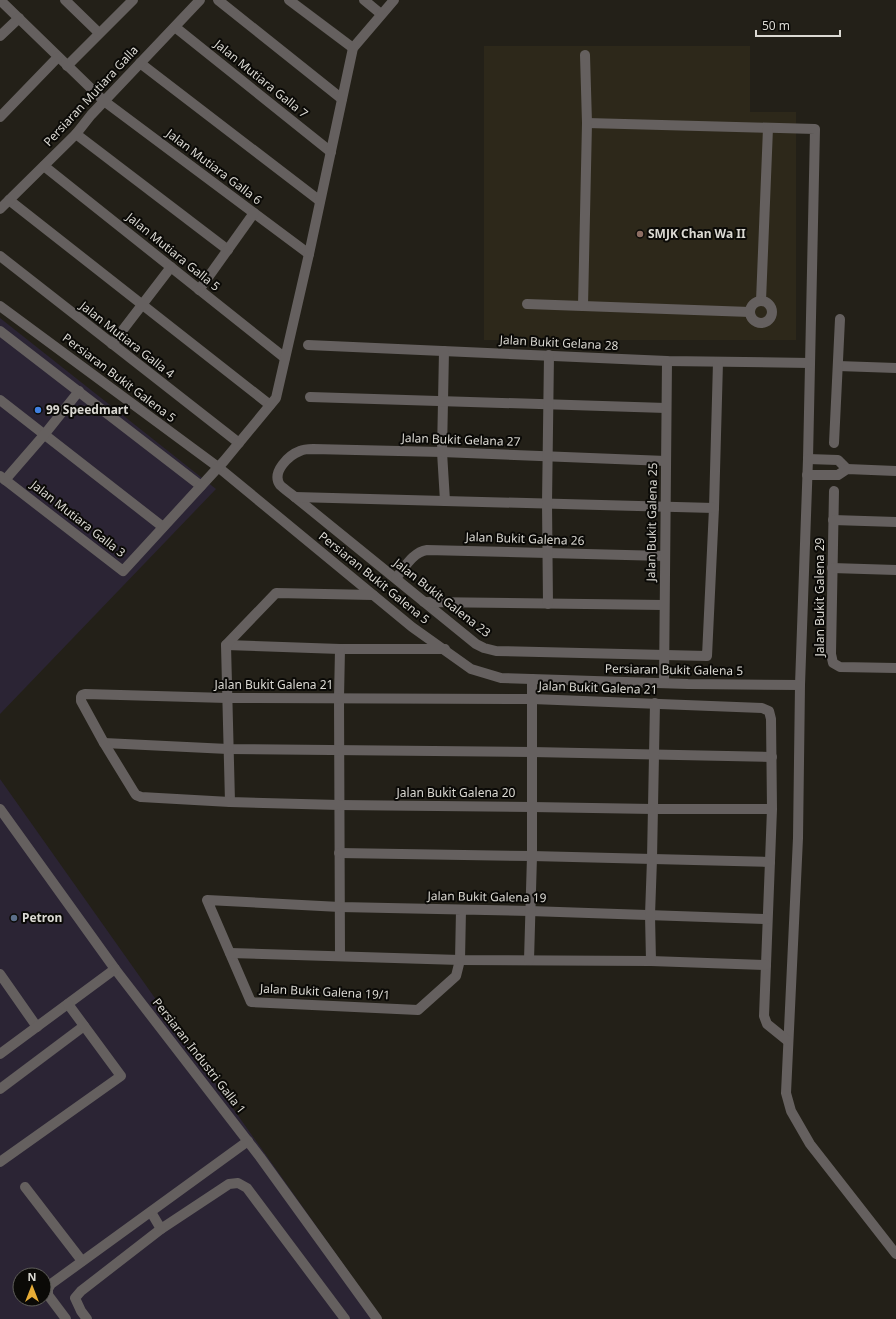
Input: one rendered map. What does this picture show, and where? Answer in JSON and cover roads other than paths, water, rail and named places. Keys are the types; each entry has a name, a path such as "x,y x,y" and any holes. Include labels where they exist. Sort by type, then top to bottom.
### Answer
{"street":[{"name":"Jalan Mutiara Galla 6","path":"0,0 104,101 309,254"},
{"path":"65,0 99,33"},
{"path":"67,66 132,0"},
{"name":"Persiaran Mutiara Galla","path":"0,209 76,134 91,115 200,0"},
{"path":"218,0 342,99"},
{"path":"289,0 353,48 394,0"},
{"path":"364,0 381,14"},
{"path":"0,36 19,18"},
{"name":"Jalan Mutiara Galla 7","path":"175,27 331,152"},
{"name":"Jalan Mutiara Galla 3","path":"3,478 123,571 218,467 276,398 309,254 353,48"},
{"path":"583,306 587,123 585,55"},
{"path":"0,117 58,57"},
{"path":"140,64 320,201"},
{"path":"587,123 815,129 808,459 800,685 798,838 786,1093 791,1111 810,1144 896,1254"},
{"path":"761,301 768,128"},
{"path":"76,134 228,250"},
{"name":"Jalan Mutiara Galla 5","path":"44,166 285,358"},
{"path":"9,200 270,405"},
{"path":"200,290 254,213"},
{"name":"Jalan Mutiara Galla 4","path":"0,256 238,443"},
{"path":"112,344 171,267"},
{"path":"761,301 765,302 770,308 771,312 768,320 761,323 753,320 750,312 753,304 761,301"},
{"path":"527,304 750,312"},
{"name":"Persiaran Bukit Galena 5","path":"0,306 218,467 412,627 471,669 501,678 800,685"},
{"path":"834,443 840,320"},
{"path":"0,331 201,486"},
{"name":"Jalan Bukit Gelana 28","path":"308,345 667,361 810,363"},
{"path":"444,351 442,452 445,501"},
{"path":"548,604 547,503 549,356"},
{"name":"Jalan Bukit Galena 25","path":"664,683 667,361"},
{"path":"295,497 714,508 718,362"},
{"path":"838,366 896,368"},
{"path":"3,478 44,435 79,391"},
{"path":"310,397 666,408"},
{"path":"0,400 164,527"},
{"name":"Jalan Bukit Gelana 27","path":"280,485 278,474 289,457 300,451 313,449 442,452 666,461"},
{"path":"808,459 838,460 847,469"},
{"path":"807,474 838,476 847,469 896,471"},
{"name":"Jalan Bukit Galena 23","path":"280,485 476,644 496,651 707,656 714,508"},
{"name":"Jalan Bukit Galena 29","path":"834,491 830,654 833,663 840,666 896,668"},
{"path":"833,520 896,522"},
{"name":"Jalan Bukit Galena 26","path":"396,578 416,555 423,550 665,556"},
{"path":"832,568 896,570"},
{"path":"230,802 226,698 226,645 276,593 373,595"},
{"path":"424,602 664,605"},
{"path":"226,645 340,649 444,649"},
{"path":"340,649 338,698 340,956"},
{"path":"529,960 532,856 532,679"},
{"name":"Jalan Bukit Galena 21","path":"104,743 81,701 82,695 226,698 532,699 762,708 769,711 771,719 772,809 764,1016 767,1024 788,1041"},
{"path":"651,961 650,916 655,703"},
{"path":"104,743 228,749 532,752 772,757"},
{"name":"Jalan Bukit Galena 20","path":"104,743 136,795 141,797 230,802 339,805 653,810 772,809"},
{"name":"Persiaran Industri Galla 1","path":"0,809 3,820 115,969 248,1141 377,1319"},
{"path":"340,853 770,862"},
{"name":"Jalan Bukit Galena 19","path":"207,900 340,907 530,911 767,919"},
{"name":"Jalan Bukit Galena 19/1","path":"207,900 252,1002 418,1010 456,976 460,960"},
{"path":"460,960 461,910"},
{"path":"230,953 460,960 651,961 766,965"},
{"path":"0,1054 115,969"},
{"path":"0,974 37,1027"},
{"path":"0,1162 121,1076 68,1004"},
{"path":"0,1089 84,1026"},
{"path":"66,1319 48,1295 48,1289 51,1284 248,1141"},
{"path":"87,1319 81,1311 76,1298 81,1290 161,1229 229,1184 238,1183 247,1188 345,1319"},
{"path":"25,1187 82,1261"},
{"path":"151,1212 161,1229"}],"place":[{"name":"SMJK Chan Wa II","path":"640,234"},
{"name":"99 Speedmart","path":"38,410"},
{"name":"Petron","path":"14,918"}]}
